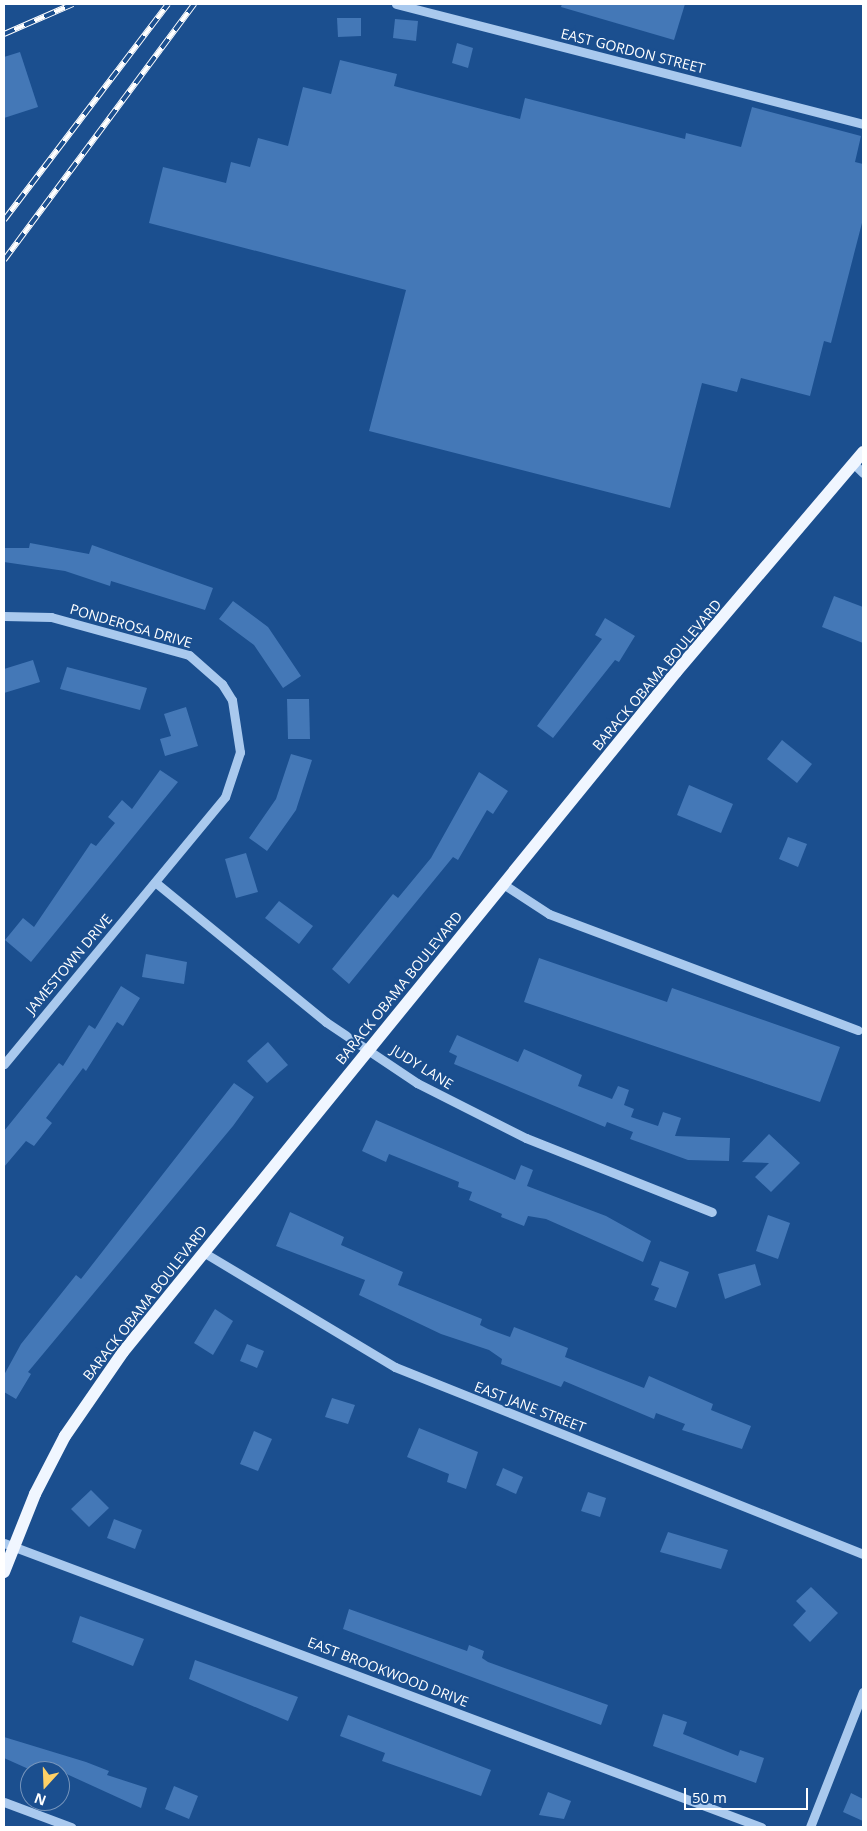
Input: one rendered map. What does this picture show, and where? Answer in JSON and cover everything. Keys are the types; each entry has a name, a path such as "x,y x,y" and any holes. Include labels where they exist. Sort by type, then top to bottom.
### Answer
{"main road":[{"name":"BARACK OBAMA BOULEVARD","path":"4,1572 9,1545 65,1436 123,1352 503,884 858,468 863,452"}],"street":[{"name":"EAST GORDON STREET","path":"396,4 863,124"},
{"name":"PONDEROSA DRIVE","path":"4,616 51,618 177,651 205,666 232,700 240,752 230,786 155,882"},
{"name":"JUDY LANE","path":"155,882 326,1022 461,1107 712,1212"},
{"name":"JAMESTOWN DRIVE","path":"4,1064 155,882"},
{"path":"503,884 549,914 858,1030"},
{"name":"EAST JANE STREET","path":"203,1252 395,1367 863,1554"},
{"name":"EAST BROOKWOOD DRIVE","path":"9,1545 761,1827"},
{"path":"810,1827 863,1692"},
{"path":"4,1802 70,1827"}],"building":[{"path":"562,4 685,4 674,40 561,7"},
{"path":"337,18 361,18 361,36 338,37"},
{"path":"395,19 418,21 416,41 393,38"},
{"path":"457,43 473,48 468,68 452,63"},
{"path":"20,52 38,107 4,118 4,57"},
{"path":"340,60 397,74 394,86 520,119 525,98 685,139 686,133 741,147 752,107 861,136 855,162 863,164 863,219 831,343 824,341 810,396 741,378 737,392 702,383 670,508 369,431 406,290 149,223 163,167 226,183 231,162 250,167 258,138 288,146 303,87 331,94"},
{"path":"30,543 89,554 92,545 213,588 205,610 111,581 110,586 65,571 4,562 4,548 29,548"},
{"path":"834,596 863,607 863,643 822,627"},
{"path":"233,601 268,627 301,676 283,688 254,645 219,619"},
{"path":"605,618 635,636 619,662 615,660 553,738 537,726 602,639 595,635"},
{"path":"33,660 40,682 4,693 4,669"},
{"path":"67,667 147,688 140,710 60,689"},
{"path":"287,699 309,699 310,739 288,739"},
{"path":"186,707 198,746 165,756 160,739 171,736 164,714"},
{"path":"782,740 812,764 797,783 767,759"},
{"path":"291,754 312,760 296,810 267,851 249,838 276,799"},
{"path":"160,770 178,782 31,962 5,940 23,918 34,927 91,843 96,846 115,823 108,817 122,800 132,809"},
{"path":"479,772 508,791 493,814 487,810 458,860 453,857 349,984 332,969 393,894 398,898 431,858"},
{"path":"689,785 733,804 721,833 677,815"},
{"path":"788,837 807,844 798,867 779,859"},
{"path":"246,853 258,892 236,898 225,859"},
{"path":"279,901 313,926 299,944 265,918"},
{"path":"146,954 187,962 184,984 142,977"},
{"path":"539,958 667,1002 672,988 840,1047 820,1102 524,1002"},
{"path":"121,986 140,998 123,1026 117,1022 86,1071 83,1068 46,1118 52,1123 34,1146 26,1141 4,1167 4,1131 59,1063 63,1066 89,1025 95,1029"},
{"path":"457,1035 518,1062 524,1049 582,1075 578,1086 612,1099 618,1086 629,1090 624,1105 634,1109 631,1117 658,1126 663,1112 681,1118 675,1136 730,1138 729,1161 688,1160 630,1139 633,1132 607,1122 605,1127 454,1064 457,1056 449,1052"},
{"path":"268,1042 288,1065 267,1083 247,1061"},
{"path":"234,1083 254,1097 233,1126 28,1372 31,1374 16,1399 4,1392 4,1375 21,1344 76,1275 81,1279"},
{"path":"376,1120 515,1180 521,1165 533,1170 527,1186 606,1216 651,1241 643,1262 546,1219 528,1216 524,1226 501,1217 502,1214 469,1200 472,1192 458,1187 459,1182 389,1154 386,1162 362,1151"},
{"path":"769,1134 800,1163 771,1192 755,1177 769,1163 742,1162"},
{"path":"290,1212 344,1237 341,1245 403,1272 398,1285 482,1319 480,1325 488,1329 510,1337 514,1327 568,1348 565,1357 644,1388 649,1376 713,1404 711,1410 751,1426 742,1449 682,1430 685,1424 656,1413 654,1419 564,1381 561,1387 501,1364 502,1359 489,1350 441,1334 359,1295 365,1280 276,1246"},
{"path":"768,1215 790,1223 778,1259 756,1251"},
{"path":"660,1261 689,1272 676,1308 654,1300 659,1288 651,1285"},
{"path":"755,1264 761,1285 725,1299 718,1274"},
{"path":"215,1309 233,1321 213,1355 194,1343"},
{"path":"247,1344 264,1351 257,1368 240,1361"},
{"path":"332,1398 355,1405 348,1424 325,1417"},
{"path":"419,1428 478,1452 466,1489 447,1482 449,1474 407,1457"},
{"path":"254,1431 272,1439 258,1471 240,1464"},
{"path":"503,1468 523,1477 516,1494 496,1485"},
{"path":"91,1490 109,1508 89,1527 71,1509"},
{"path":"588,1492 606,1498 600,1517 581,1511"},
{"path":"114,1519 142,1530 135,1549 107,1538"},
{"path":"668,1532 728,1550 721,1569 660,1552"},
{"path":"811,1587 838,1613 810,1642 793,1625 806,1611 796,1601"},
{"path":"349,1609 467,1651 469,1645 484,1651 482,1658 488,1662 608,1705 601,1725 343,1629"},
{"path":"80,1616 144,1639 133,1666 72,1642"},
{"path":"195,1660 298,1697 288,1721 189,1679"},
{"path":"663,1714 687,1722 683,1734 738,1756 740,1750 764,1758 756,1783 653,1746"},
{"path":"348,1715 491,1770 481,1796 382,1761 385,1753 340,1736"},
{"path":"4,1737 86,1762 109,1771 107,1775 147,1788 141,1808 70,1776 70,1761 20,1761 20,1765 4,1758"},
{"path":"174,1786 198,1796 189,1819 165,1809"},
{"path":"548,1792 571,1801 564,1819 539,1815"},
{"path":"851,1793 863,1799 863,1821 843,1812"}],"railway":[{"path":"4,34 73,4"},
{"path":"4,220 168,4"},
{"path":"4,260 194,4"}]}
